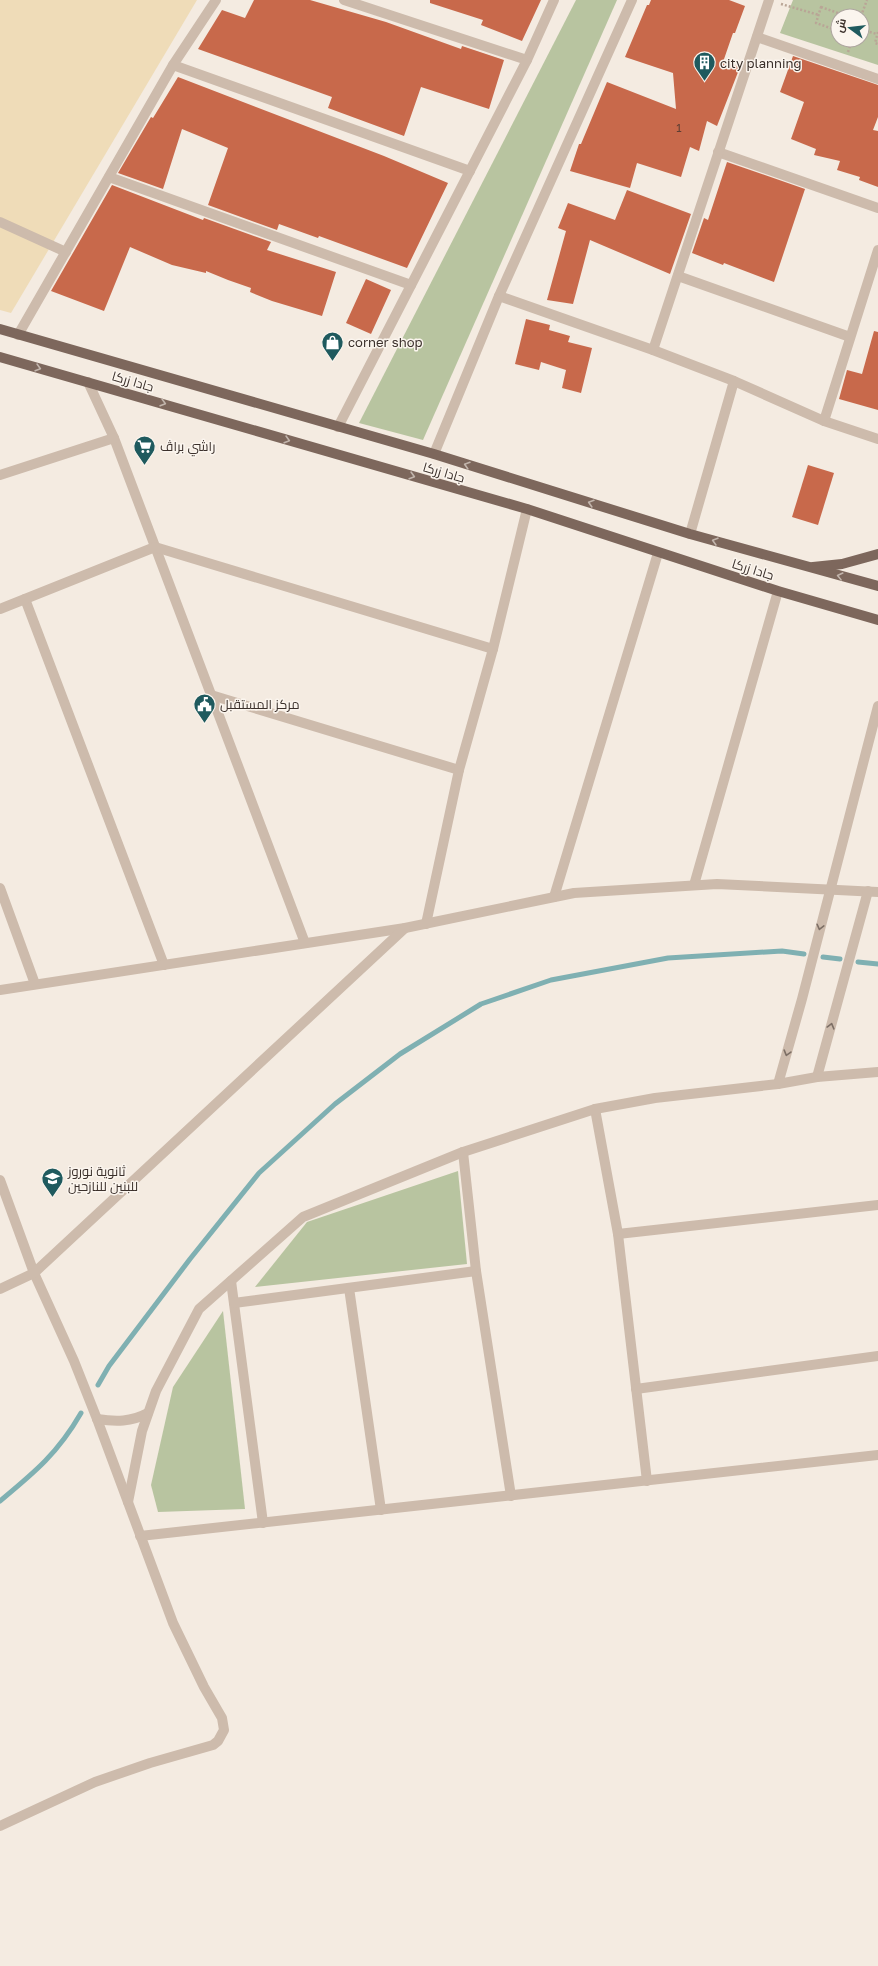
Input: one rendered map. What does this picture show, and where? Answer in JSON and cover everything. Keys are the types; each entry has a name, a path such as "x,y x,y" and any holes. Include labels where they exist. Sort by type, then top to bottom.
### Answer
{"main road":[{"name":"جادا زرکا","path":"0,329 434,454 690,534 806,568 878,586"},
{"name":"جادا زرکا","path":"0,357 527,509 658,553 878,620"},
{"path":"806,568 842,564 878,554"}],"street":[{"path":"18,335 173,65 216,0"},
{"path":"344,0 527,60"},
{"path":"338,427 527,60 554,0"},
{"path":"434,454 499,296 632,0"},
{"path":"653,350 768,0"},
{"path":"757,37 878,79"},
{"path":"173,65 470,171"},
{"path":"718,152 878,208"},
{"path":"109,177 411,285"},
{"path":"0,222 66,252"},
{"path":"824,420 878,250"},
{"path":"678,276 850,337"},
{"path":"499,296 653,350 734,381 824,420 878,439"},
{"path":"690,534 734,381"},
{"path":"88,382 114,438 305,943"},
{"path":"0,475 114,438"},
{"path":"426,924 459,770 493,649 527,509"},
{"path":"0,609 155,547 493,649"},
{"path":"554,897 658,553"},
{"path":"694,885 778,590"},
{"path":"25,599 164,965"},
{"path":"211,695 459,770"},
{"path":"778,1084 830,890 874,736 878,706"},
{"path":"0,990 405,928 574,893 717,884 873,892 817,1077"},
{"path":"0,888 35,984"},
{"path":"0,1289 34,1273 405,928"},
{"path":"128,1502 148,1413 156,1391 199,1309 304,1217 463,1152 595,1109 656,1098 778,1084 817,1077 878,1072"},
{"path":"595,1109 618,1234 647,1481"},
{"path":"463,1152 476,1271 512,1496"},
{"path":"0,1180 34,1273 74,1361 97,1419 176,1630 204,1687 222,1718 224,1730 222,1736 213,1745 150,1763 95,1782 0,1826"},
{"path":"618,1234 878,1205"},
{"path":"234,1303 476,1271"},
{"path":"231,1281 262,1523"},
{"path":"349,1288 381,1510"},
{"path":"636,1389 878,1356"},
{"path":"97,1419 125,1421 138,1419 148,1413"},
{"path":"140,1536 878,1455"}],"path":[{"path":"768,0 818,15"},
{"path":"830,10 821,7 816,23 830,28"},
{"path":"878,33 875,43 878,44"},
{"path":"848,52 849,48"}],"green space":[{"path":"576,0 617,0 423,440 359,423"},
{"path":"793,0 878,0 878,65 780,33"},
{"path":"458,1171 467,1264 255,1287 307,1222"},
{"path":"223,1311 245,1509 158,1512 151,1485 173,1387"}],"sand":[{"path":"0,0 197,0 11,313 0,310"}],"building":[{"path":"254,0 310,0 386,22 461,49 462,46 504,60 489,109 421,87 404,136 328,108 332,97 198,49 222,10 245,18"},
{"path":"430,0 541,0 522,41 481,25 483,20 430,3"},
{"path":"651,0 729,0 745,6 735,33 733,33 723,62 740,67 717,126 707,121 699,151 690,147 681,177 637,163 630,188 570,171 579,144 581,144 607,82 676,109 673,73 625,57 647,5 649,5"},
{"path":"793,56 878,85 878,117 873,130 878,131 878,187 859,180 860,177 837,170 840,161 814,155 816,149 791,139 804,102 780,92"},
{"path":"178,77 384,156 448,183 407,268 319,236 318,238 279,224 277,230 208,205 228,148 182,129 163,189 118,173 151,117 153,118"},
{"path":"727,162 805,189 774,282 724,263 723,265 692,253 704,218 708,220"},
{"path":"112,185 203,220 204,218 271,242 267,250 336,272 322,316 272,301 250,292 251,288 206,271 206,273 172,265 130,247 104,311 51,291"},
{"path":"627,190 691,214 670,274 590,240 573,304 547,300 566,231 558,228 568,203 615,220"},
{"path":"366,279 391,290 371,334 346,323"},
{"path":"526,319 550,325 549,330 570,336 568,342 592,348 581,393 562,388 566,370 541,362 539,370 515,364"},
{"path":"874,331 878,332 878,410 839,399 847,370 862,374"},
{"path":"808,465 834,473 818,525 792,517"}],"waterway":[{"path":"98,1385 109,1366 190,1259 259,1173 335,1104 400,1054 481,1004 551,980 668,958 782,951 804,954"},
{"path":"823,957 840,959"},
{"path":"858,962 878,964"},
{"path":"0,1501 45,1461 64,1440 81,1413"}],"place":[{"name":"city planning","path":"704,82"},
{"name":"corner shop","path":"332,362"},
{"name":"راشي براڤ","path":"145,466"},
{"name":"مركز المستقبل","path":"204,724"},
{"name":"ثانوية نوروز للبنين للنازحين","path":"52,1198"}]}
